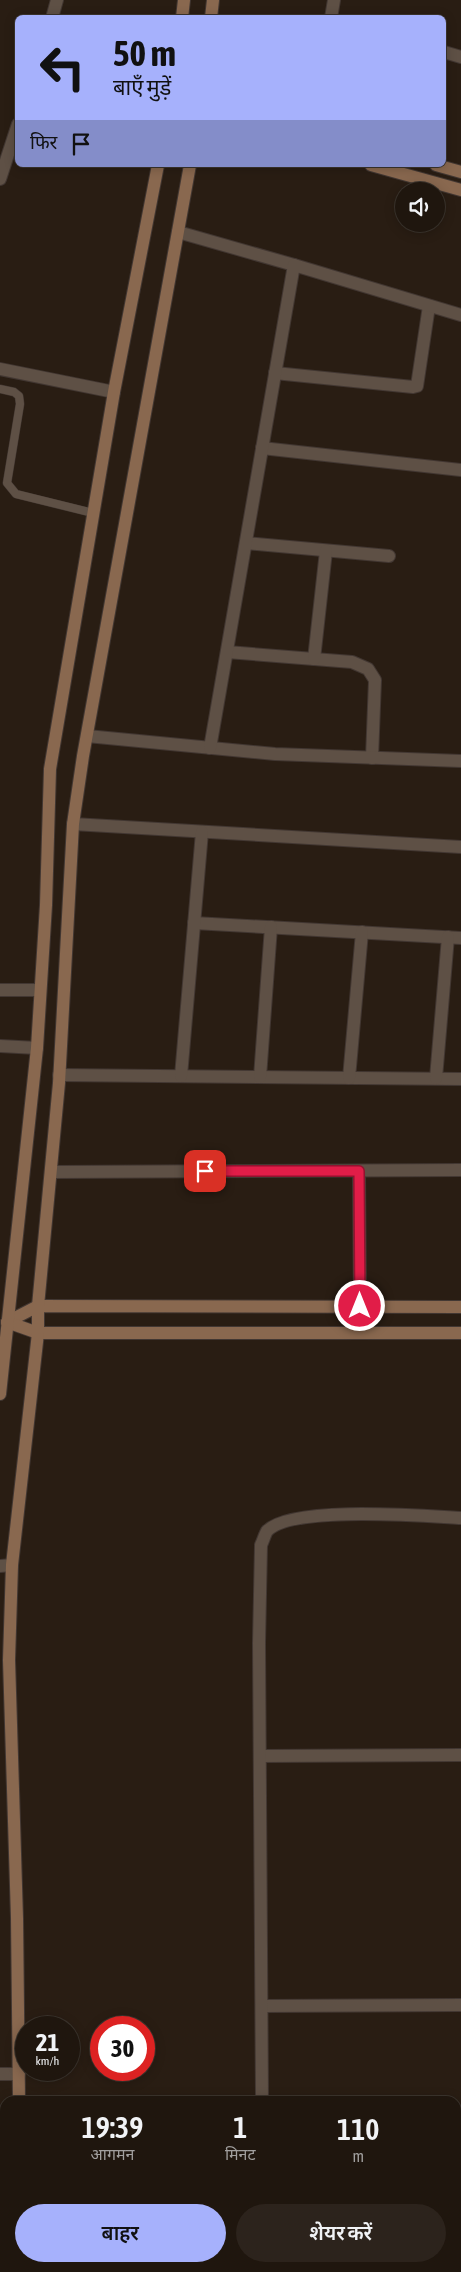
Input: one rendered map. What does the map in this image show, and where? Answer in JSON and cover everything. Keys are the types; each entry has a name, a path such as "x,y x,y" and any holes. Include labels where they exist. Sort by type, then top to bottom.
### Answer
{"street":[{"path":"53,15 57,0"},
{"path":"182,15 184,0"},
{"path":"211,15 213,0"},
{"path":"332,15 334,0"},
{"path":"446,53 461,57"},
{"path":"0,179 15,133"},
{"path":"0,1394 7,1322 5,1296 36,1048 46,906 50,769 114,392 158,167"},
{"path":"18,2016 6,1565 38,1333 38,1306 59,1075 73,824 87,736 190,167"},
{"path":"378,167 461,190"},
{"path":"443,167 461,172"},
{"path":"178,232 461,315"},
{"path":"210,748 294,265"},
{"path":"276,373 417,386 429,306"},
{"path":"0,369 114,392"},
{"path":"262,448 461,470"},
{"path":"246,543 389,556"},
{"path":"314,659 326,551"},
{"path":"227,652 352,662 368,670 375,680 372,758"},
{"path":"87,736 276,754 461,761"},
{"path":"73,824 461,847"},
{"path":"181,1076 202,832"},
{"path":"194,923 454,938 436,1078"},
{"path":"260,1077 271,927"},
{"path":"349,1078 362,932"},
{"path":"0,990 40,990"},
{"path":"0,1046 36,1048"},
{"path":"59,1075 461,1079"},
{"path":"50,1172 461,1170"},
{"path":"359,1171 360,1306"},
{"path":"7,1322 38,1306 461,1306"},
{"path":"7,1322 38,1333 461,1333"},
{"path":"262,2096 261,1545 268,1531 286,1520 317,1515 461,1518"},
{"path":"260,1756 461,1755"},
{"path":"262,2006 461,2006"},
{"path":"0,2074 15,2074"},
{"path":"19,2081 19,2096"}],"lane":[{"path":"0,389 14,392 19,396 20,404 7,483 10,490 16,494 93,513"}],"route":[{"path":"205,1171 359,1171 360,1306"}]}
